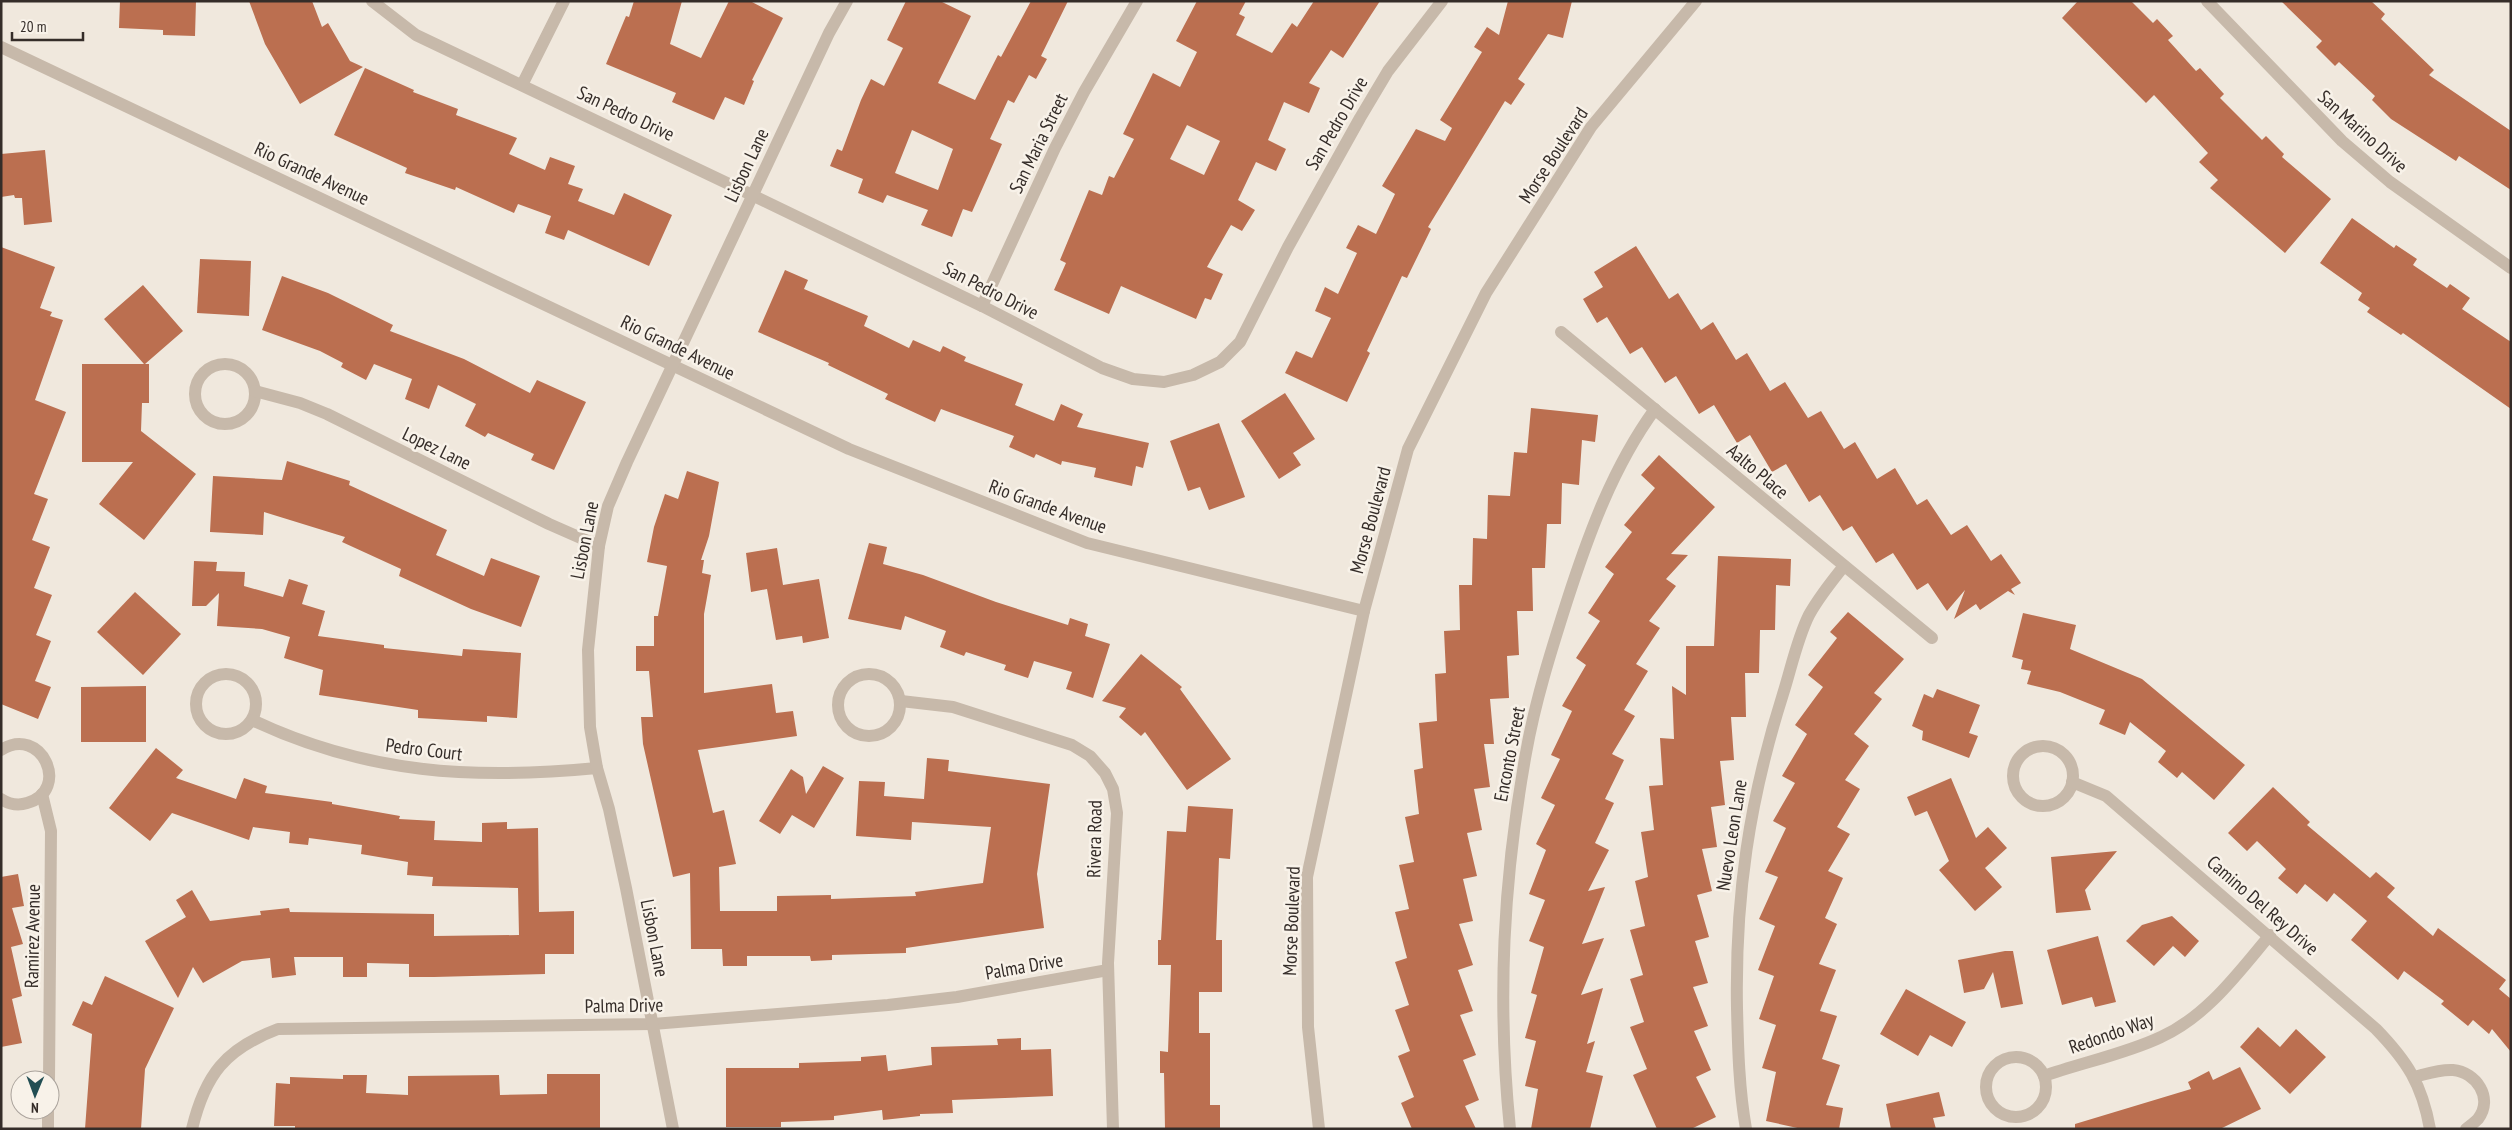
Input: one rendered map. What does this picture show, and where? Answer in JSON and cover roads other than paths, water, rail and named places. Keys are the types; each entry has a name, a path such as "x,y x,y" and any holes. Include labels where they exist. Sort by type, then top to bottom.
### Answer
{"street":[{"name":"San Pedro Drive","path":"372,1 416,35 982,306 1102,368 1133,379 1164,382 1193,375 1220,362 1240,342 1288,246 1360,118 1388,72 1442,1"},
{"path":"522,85 564,1"},
{"name":"Lisbon Lane","path":"673,1129 609,809 597,768 590,727 588,650 599,546 608,506 752,195 847,1"},
{"name":"San Maria Street","path":"982,306 1054,148 1137,1"},
{"name":"Morse Boulevard","path":"1319,1129 1308,1027 1307,877 1364,611 1408,449 1486,293 1591,127 1696,1"},
{"name":"San Marino Drive","path":"2208,1 2342,142 2390,182 2511,268"},
{"name":"Rio Grande Avenue","path":"1,47 849,449 1087,543 1364,611"},
{"name":"Aalto Place","path":"1561,332 1932,638"},
{"path":"222,363 232,364 248,374 255,391 250,412 232,424 222,424 207,419 197,407 194,396 194,387 204,371 222,363"},
{"name":"Lopez Lane","path":"255,391 300,403 327,414 522,511 599,546"},
{"name":"Enconto Street","path":"1510,1129 1503,1035 1502,957 1505,895 1526,752 1542,685 1585,546 1614,476 1634,438 1655,409"},
{"name":"Nuevo Leon Lane","path":"1746,1129 1738,1055 1737,931 1743,865 1751,812 1770,736 1808,617 1824,590 1844,566"},
{"path":"871,673 891,682 898,690 901,701 897,720 883,734 864,736 850,730 840,719 838,698 850,680 860,675 871,673"},
{"path":"233,674 242,678 254,692 256,712 252,720 236,734 215,733 199,719 196,698 200,689 214,676 233,674"},
{"name":"Rivera Road","path":"901,701 953,707 1072,745 1090,756 1105,773 1113,790 1116,813 1108,970 1113,1129"},
{"name":"Pedro Court","path":"252,720 281,734 335,753 421,770 504,774 597,768"},
{"name":"Ramirez Avenue","path":"1,750 12,745 21,744 39,751 49,767 47,786 42,794 51,831 49,1070"},
{"path":"2042,745 2056,748 2066,757 2072,769 2072,782 2067,795 2056,803 2042,806 2029,803 2019,795 2012,783 2013,769 2018,757 2029,748 2042,745"},
{"name":"Camino Del Rey Drive","path":"2072,782 2106,796 2376,1028 2402,1056 2414,1076 2428,1114 2430,1129"},
{"path":"1,799 14,804 24,804 34,801 42,794"},
{"name":"Redondo Way","path":"2044,1076 2161,1038 2189,1020 2220,994 2270,936"},
{"name":"Palma Drive","path":"192,1129 199,1100 212,1075 229,1057 252,1038 278,1029 653,1024 898,1004 957,997 1108,970"},
{"path":"2024,1057 2033,1061 2044,1076 2045,1097 2031,1113 2011,1117 2001,1114 1992,1107 1987,1097 1986,1079 1990,1070 2005,1058 2024,1057"},
{"path":"2414,1076 2452,1070 2465,1073 2476,1080 2483,1092 2484,1106 2478,1118 2466,1129"}]}
